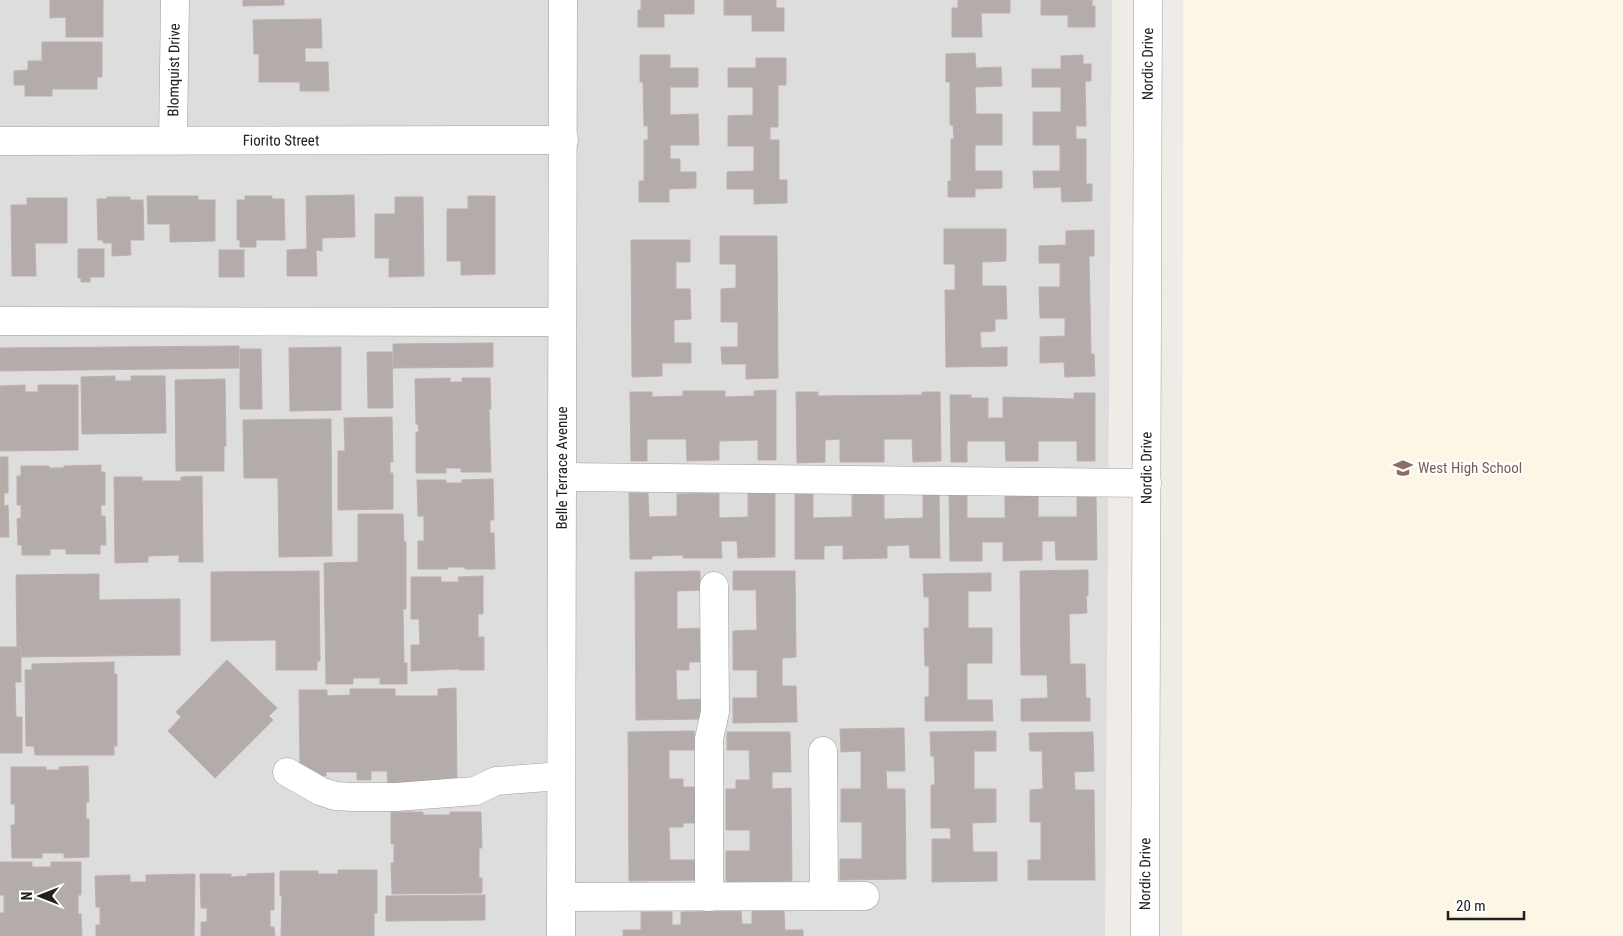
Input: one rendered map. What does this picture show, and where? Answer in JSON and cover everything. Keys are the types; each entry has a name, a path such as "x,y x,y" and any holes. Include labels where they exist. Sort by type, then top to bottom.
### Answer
{"street":[{"name":"Blomquist Drive","path":"174,140 175,0"},
{"name":"Belle Terrace Avenue","path":"561,936 563,0"},
{"name":"Nordic Drive","path":"1144,936 1148,0"},
{"name":"Fiorito Street","path":"0,141 564,140"},
{"path":"0,321 562,322"},
{"path":"562,477 1147,483"},
{"path":"709,897 709,739 715,712 714,586"},
{"path":"823,752 824,896"},
{"path":"287,772 320,792 335,796 352,797 396,797 475,792 496,781 561,776"},
{"path":"561,898 865,896"}],"shaded area":[{"path":"0,0 1112,0 1105,936 0,936"},
{"name":"West High School","path":"1183,0 1623,0 1623,936 1182,936"}],"building":[{"path":"50,0 103,0 103,37 66,37 66,17 50,18"},
{"path":"243,0 284,0 284,5 243,6"},
{"path":"641,0 694,0 694,14 664,14 664,27 638,27 638,10 641,10"},
{"path":"724,0 776,0 776,8 784,8 784,31 752,31 752,15 724,15"},
{"path":"958,0 1010,0 1010,13 981,13 982,37 952,37 952,8 958,8"},
{"path":"1041,0 1092,0 1092,6 1095,6 1095,27 1068,27 1068,15 1041,15"},
{"path":"321,19 322,48 305,48 305,62 328,62 329,91 300,91 300,82 259,82 259,54 254,54 253,20"},
{"path":"42,42 102,42 102,77 97,77 97,89 52,89 52,96 25,96 25,85 14,85 14,71 28,70 28,61 42,61"},
{"path":"975,53 976,68 1001,67 1002,86 975,87 976,114 1002,114 1002,145 975,145 975,171 1002,171 1002,188 975,189 975,197 948,197 948,181 951,181 951,139 954,139 953,125 950,125 950,82 946,82 946,54"},
{"path":"640,55 670,55 670,68 698,68 698,87 670,87 670,115 698,114 699,145 670,145 670,159 680,159 680,172 696,172 696,188 669,189 669,202 639,202 639,181 644,181 644,140 648,140 648,126 644,126 643,82 640,82"},
{"path":"1083,55 1083,64 1091,64 1091,81 1085,81 1086,126 1076,126 1076,139 1086,139 1086,184 1092,184 1092,201 1062,202 1061,187 1034,188 1033,171 1060,171 1060,145 1033,145 1033,112 1061,112 1061,87 1032,87 1032,69 1061,69 1061,56"},
{"path":"756,58 786,58 786,85 778,85 778,127 770,127 770,140 779,140 779,180 787,180 787,203 754,204 754,189 727,189 727,172 754,171 754,146 728,146 728,116 753,115 753,87 728,87 728,68 756,68"},
{"path":"354,195 355,237 322,238 322,251 316,250 317,276 287,276 287,250 307,249 306,196"},
{"path":"147,196 198,196 198,200 215,200 215,241 170,242 170,224 148,224"},
{"path":"245,196 272,196 272,199 284,199 285,240 256,240 256,247 240,247 240,240 237,240 237,200 245,200"},
{"path":"468,196 495,196 495,274 461,275 461,261 447,261 447,209 468,209"},
{"path":"107,197 130,197 130,200 143,200 144,240 130,240 131,255 112,256 112,243 103,243 103,240 98,240 97,199 107,199"},
{"path":"395,197 423,197 424,276 389,277 389,258 375,258 375,214 395,214"},
{"path":"27,198 67,198 67,243 35,243 36,276 12,276 11,205 27,205"},
{"path":"944,229 1006,229 1006,261 982,262 982,286 1006,286 1007,319 995,319 995,331 980,332 981,348 1007,347 1007,366 946,367 945,290 955,290 955,264 944,264"},
{"path":"1094,230 1094,256 1089,256 1091,354 1094,354 1095,376 1065,377 1064,362 1040,363 1040,337 1065,336 1065,318 1040,318 1039,287 1060,287 1060,263 1039,263 1039,246 1066,245 1066,231"},
{"path":"720,236 777,236 778,378 746,379 746,364 722,364 721,347 738,347 738,322 721,322 721,289 736,288 736,264 720,264"},
{"path":"631,240 690,240 690,262 676,262 676,289 690,289 691,319 674,320 674,343 691,343 691,363 662,363 662,376 632,377"},
{"path":"78,249 104,249 104,277 90,277 90,282 81,282 81,278 78,278"},
{"path":"219,250 244,250 244,277 219,277"},
{"path":"493,343 493,367 393,368 393,344"},
{"path":"239,346 239,368 0,371 0,348"},
{"path":"341,347 341,410 290,411 289,348"},
{"path":"240,349 261,349 262,409 240,409"},
{"path":"367,352 392,352 393,408 368,408"},
{"path":"115,376 115,381 131,381 131,376 165,376 166,433 82,434 81,377"},
{"path":"450,378 450,382 462,382 462,378 490,378 491,472 461,472 461,468 446,468 446,473 416,473 416,432 419,432 418,424 416,424 415,379"},
{"path":"225,379 226,446 224,446 224,471 176,471 175,380"},
{"path":"25,385 25,392 38,392 38,385 78,385 78,450 0,451 0,386"},
{"path":"776,390 776,460 758,460 758,440 719,441 719,460 687,461 686,439 647,439 647,461 631,461 630,392 652,392 652,397 683,396 683,391 725,391 725,397 754,396 754,391"},
{"path":"796,392 818,392 818,396 922,395 922,392 940,392 941,461 913,462 912,439 884,439 884,462 840,462 840,439 825,440 825,462 797,463"},
{"path":"1074,393 1095,393 1095,461 1077,461 1077,441 1038,441 1038,461 1006,461 1005,441 967,441 967,462 951,462 950,395 971,395 971,398 988,398 988,418 1003,418 1003,397 1074,399"},
{"path":"392,417 393,462 390,462 390,473 393,473 393,509 338,510 338,451 345,451 344,418"},
{"path":"331,419 332,556 279,557 278,478 244,478 243,420"},
{"path":"0,457 8,457 8,493 4,493 4,506 8,505 9,537 0,537"},
{"path":"101,465 101,472 105,472 105,505 101,505 101,516 105,516 106,545 100,545 100,554 66,554 66,549 50,549 50,555 22,555 22,545 18,545 17,519 21,518 21,505 17,505 17,476 21,476 21,466 64,468 64,466"},
{"path":"202,476 203,562 179,562 179,555 148,556 148,562 115,563 114,477 142,477 142,481 181,481 181,477"},
{"path":"493,479 494,520 490,520 490,533 494,533 495,569 448,567 448,569 418,569 418,541 424,541 424,516 418,516 417,480 446,480 446,483 462,483 462,480"},
{"path":"939,491 940,558 910,558 909,545 887,546 887,558 843,559 843,545 824,546 824,559 795,559 795,493 813,493 813,518 852,517 852,493 884,492 884,519 923,518 923,492"},
{"path":"1096,491 1097,560 1056,560 1055,541 1042,541 1042,560 1003,561 1003,542 982,542 982,561 950,561 949,493 967,493 967,518 1005,518 1005,493 1038,492 1038,517 1077,517 1077,492"},
{"path":"629,493 648,493 649,517 677,516 677,494 719,493 719,518 748,517 748,493 775,493 775,557 738,558 737,541 721,541 722,558 683,558 683,555 652,556 652,559 630,559"},
{"path":"358,514 403,514 404,542 406,542 406,609 403,609 404,663 407,663 407,684 380,684 380,678 353,678 353,684 326,684 324,563 358,562"},
{"path":"1088,570 1087,613 1069,614 1070,664 1085,664 1086,698 1090,698 1090,721 1021,721 1021,699 1048,698 1047,675 1021,675 1020,571"},
{"path":"319,571 320,661 317,661 317,670 276,670 276,640 211,641 211,572"},
{"path":"700,571 700,590 677,591 677,629 701,628 701,662 689,662 689,670 676,670 677,700 702,699 702,719 636,720 635,572"},
{"path":"733,571 795,571 796,657 782,658 782,686 796,686 797,722 733,723 733,698 757,698 757,670 733,670 733,631 757,630 756,590 733,590"},
{"path":"991,573 991,591 968,591 968,628 992,628 992,663 967,663 967,700 992,700 993,721 925,721 925,697 929,697 929,666 925,666 924,628 929,628 929,597 924,597 923,574"},
{"path":"99,574 99,600 180,599 180,655 21,657 21,647 17,647 16,575"},
{"path":"483,576 483,614 478,614 478,637 484,637 484,670 411,671 411,645 420,645 419,619 411,619 411,577 441,577 441,582 459,582 458,577"},
{"path":"0,647 21,647 21,682 15,682 16,717 22,717 22,753 0,753"},
{"path":"227,660 277,708 269,716 273,720 215,778 168,731 181,717 176,712"},
{"path":"114,662 114,674 117,674 117,746 114,746 114,755 35,755 34,746 26,746 25,670 32,670 32,664"},
{"path":"456,688 457,784 388,784 387,771 371,771 371,780 357,780 357,772 326,772 326,776 313,776 300,772 299,690 327,690 327,696 350,695 350,689 395,689 395,696 438,696 438,689"},
{"path":"904,728 905,771 886,771 887,789 905,789 906,879 840,880 840,859 862,859 862,822 841,822 841,789 861,789 861,751 841,752 840,729"},
{"path":"694,731 695,750 669,750 669,779 683,779 683,787 695,787 696,823 683,823 683,827 669,827 670,860 696,860 696,880 629,881 628,732"},
{"path":"996,731 996,751 974,751 974,789 996,789 996,822 972,823 973,852 997,852 997,881 932,882 932,839 951,839 950,828 931,828 931,785 935,785 934,756 931,756 930,732"},
{"path":"727,732 790,732 791,772 772,772 772,789 791,788 792,881 726,882 726,851 750,851 750,830 726,830 726,789 736,789 736,780 750,780 749,750 727,750"},
{"path":"1093,732 1094,771 1074,772 1075,790 1094,790 1095,880 1028,880 1028,860 1041,860 1041,822 1030,822 1030,790 1043,789 1042,751 1030,751 1029,733"},
{"path":"88,766 89,802 86,802 86,819 89,819 89,857 64,858 64,853 42,853 42,858 12,858 11,825 15,825 15,804 11,804 11,767 46,767 46,770 59,770 59,767"},
{"path":"391,812 423,812 423,815 450,815 450,812 481,812 482,848 479,848 479,878 482,878 482,893 392,894 391,863 394,863 394,844 391,844"},
{"path":"0,862 32,862 32,867 51,867 51,862 81,862 81,895 78,895 78,914 81,914 82,936 0,936 0,913 4,913 4,895 0,895"},
{"path":"338,870 377,870 377,913 374,913 374,936 281,936 282,896 280,896 280,871 318,871 318,874 338,874"},
{"path":"274,873 274,910 270,910 270,927 274,927 275,936 201,936 201,922 207,922 207,908 201,908 200,874 231,874 231,877 247,876 247,874"},
{"path":"195,874 194,936 96,936 96,925 100,925 100,907 96,907 95,876 130,875 130,882 146,882 146,875"},
{"path":"485,895 485,920 386,921 386,896"},
{"path":"741,911 742,924 752,924 752,911 784,911 785,930 803,930 803,936 623,936 623,930 641,930 641,912 672,912 672,925 681,925 681,912"}],"place":[{"name":"West High School","path":"1403,468"}]}
